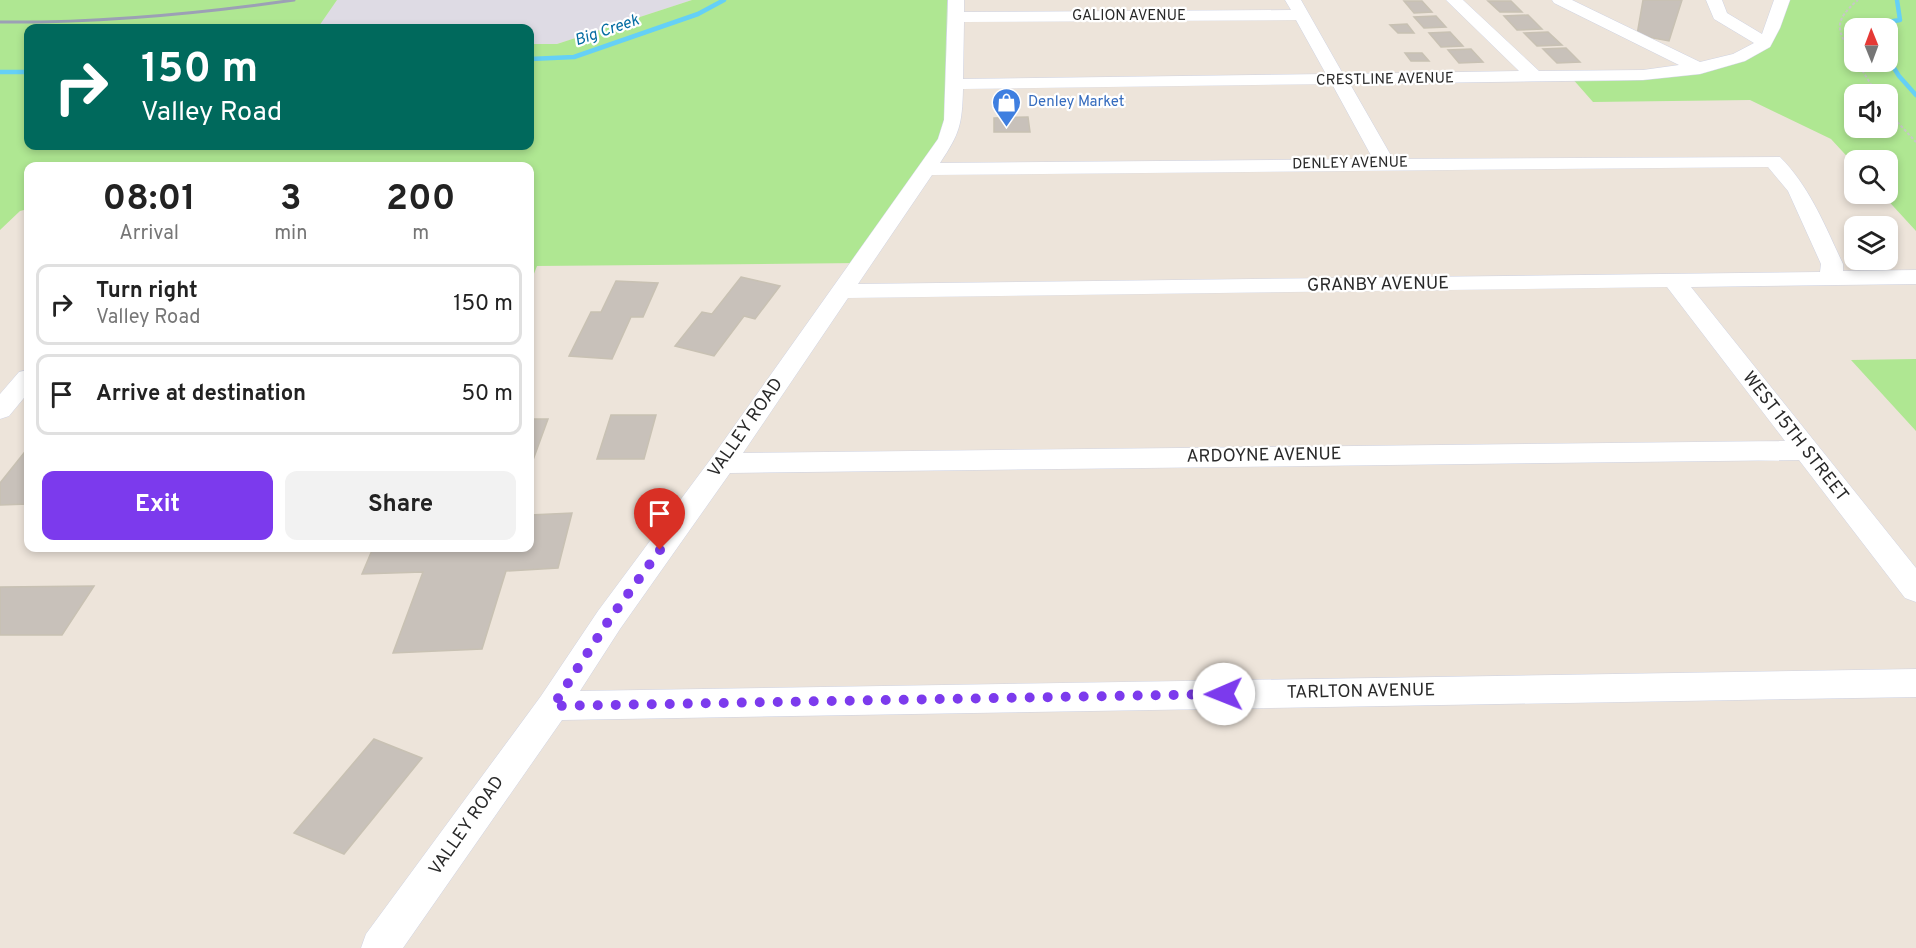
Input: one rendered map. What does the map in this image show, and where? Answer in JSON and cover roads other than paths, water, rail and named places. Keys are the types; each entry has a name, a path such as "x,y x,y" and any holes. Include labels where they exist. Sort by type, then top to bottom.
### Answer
{"street":[{"path":"1454,0 1536,78"},
{"path":"1560,0 1700,69"},
{"path":"1714,0 1720,16 1764,42 1782,0"},
{"path":"1297,7 1386,164"},
{"name":"GALION AVENUE","path":"956,9 1297,7"},
{"name":"VALLEY ROAD","path":"380,948 553,706 609,620 722,463 947,139 953,120 956,9"},
{"name":"CRESTLINE AVENUE","path":"954,84 1643,75 1700,69 1748,53 1764,42"},
{"name":"DENLEY AVENUE","path":"927,169 1773,161 1788,176 1798,191 1832,264 1831,279"},
{"name":"GRANBY AVENUE","path":"840,291 1676,282 1916,277"},
{"name":"WEST 15TH STREET","path":"1676,282 1916,590"},
{"path":"0,410 24,383"},
{"name":"ARDOYNE AVENUE","path":"722,463 1805,450"},
{"name":"TARLTON AVENUE","path":"553,706 1916,683"}],"waterway":[{"name":"Big Creek","path":"534,59 574,57 698,14 724,0"},
{"path":"1897,0 1900,20 1898,20"},
{"name":"Big Creek","path":"0,72 24,72"},
{"path":"1896,72 1916,95"}],"railway":[{"path":"0,22 147,17 294,0"}],"place":[{"name":"Denley Market","path":"1007,128"}]}
